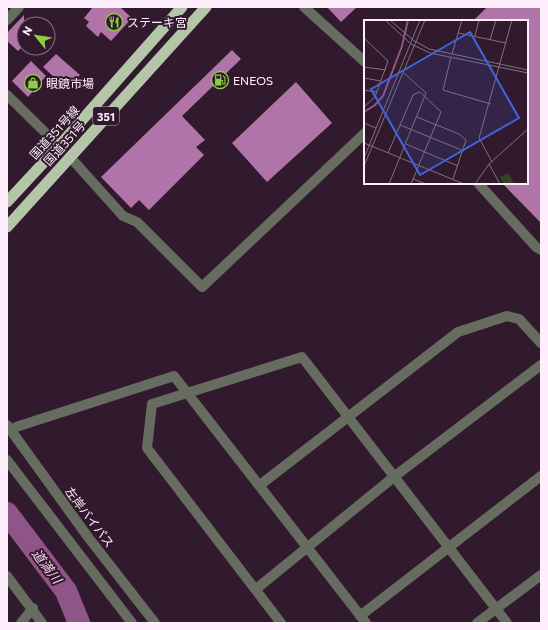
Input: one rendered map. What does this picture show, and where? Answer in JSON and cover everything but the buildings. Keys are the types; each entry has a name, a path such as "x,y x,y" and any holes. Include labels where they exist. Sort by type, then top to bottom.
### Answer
{"highway":[{"name":"国道351号線","path":"7,202 59,146 182,7"},
{"name":"国道351号","path":"7,227 206,7"}],"street":[{"path":"7,20 19,7"},
{"path":"304,7 364,61"},
{"path":"7,95 59,146"},
{"path":"70,157 123,216 137,222 202,287 364,134"},
{"path":"479,184 536,247 541,250"},
{"path":"260,485 458,332 507,316 519,319 541,343"},
{"path":"281,623 147,448 152,404 302,357 450,547 507,623"},
{"path":"256,589 395,476 541,365"},
{"path":"12,426 174,376 189,393 363,620 450,547 541,476"},
{"name":"左岸バイパス","path":"12,426 88,537 155,623"},
{"path":"7,460 132,623"},
{"path":"477,623 541,575"},
{"path":"7,576 33,608 42,623"},
{"path":"21,623 33,608"}],"waterway":[{"name":"道満川","path":"7,513 66,591 79,623"}],"place":[{"name":"ステーキ宮","path":"114,22"},
{"name":"ENEOS","path":"220,80"},
{"name":"眼鏡市場","path":"33,83"}]}
